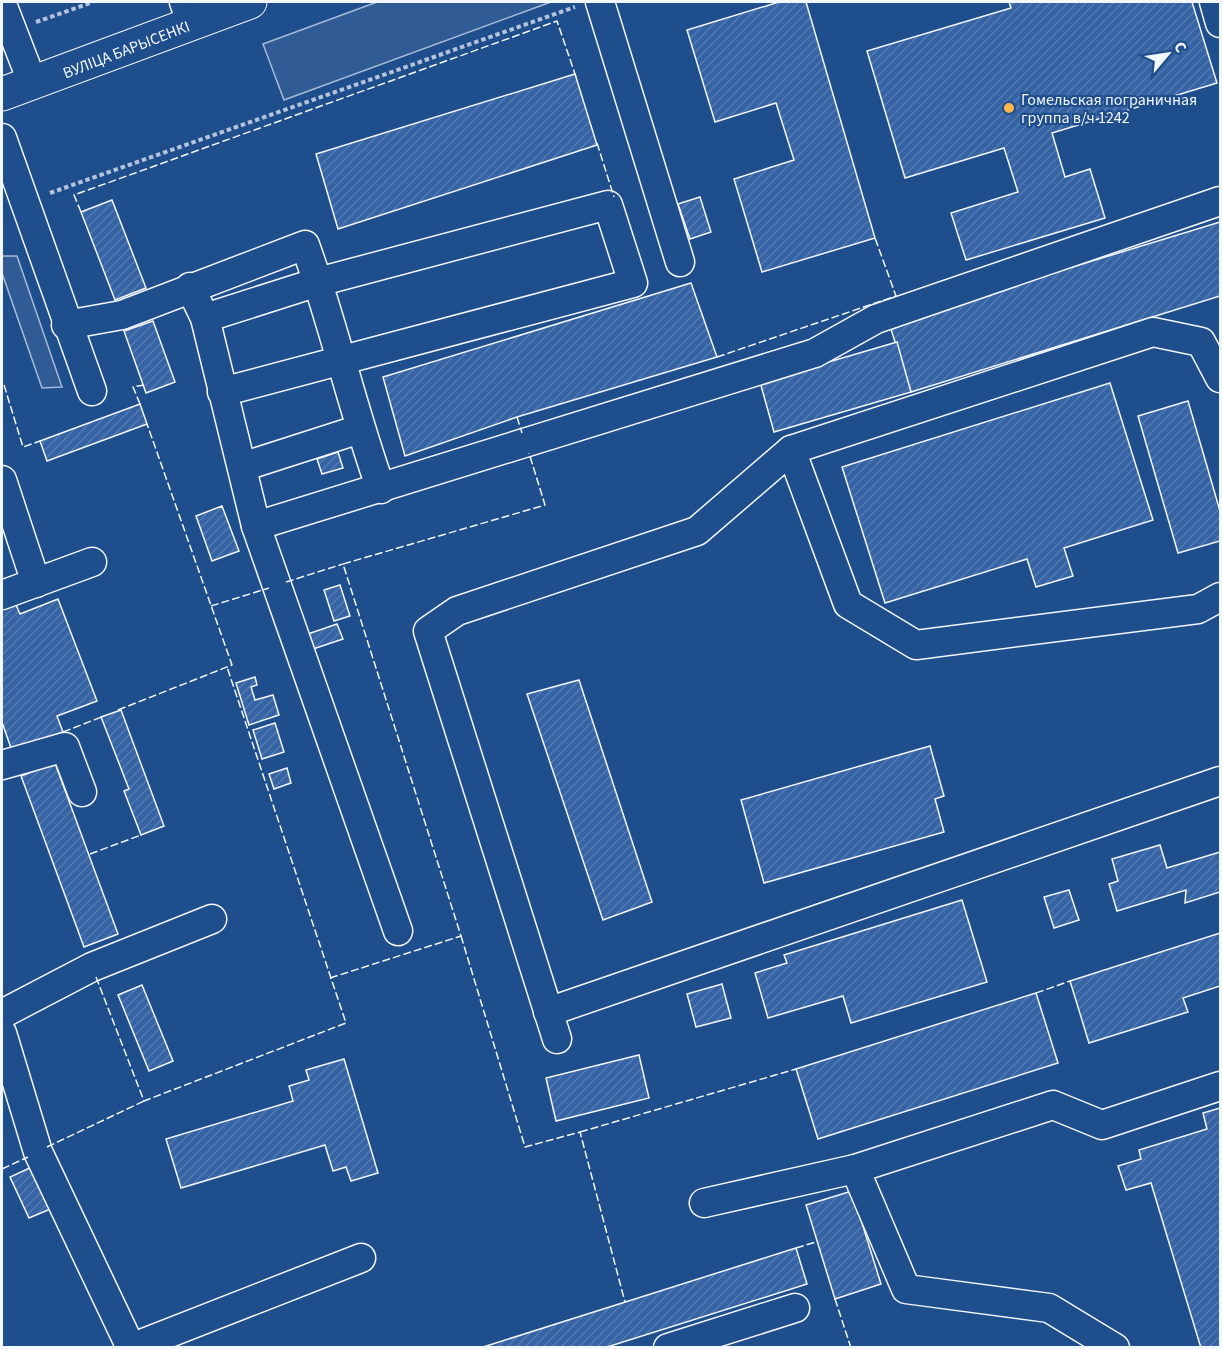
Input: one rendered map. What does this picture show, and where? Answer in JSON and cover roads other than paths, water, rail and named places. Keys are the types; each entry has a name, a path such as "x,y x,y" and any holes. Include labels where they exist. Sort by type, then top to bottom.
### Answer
{"main road":[{"name":"ВУЛІЦА БАРЫСЕНКІ","path":"2,94 33,84 188,13 250,2"}],"street":[{"path":"1214,2 1221,23"},
{"path":"589,3 680,262"},
{"path":"2,4 10,31 33,84"},
{"path":"2,138 66,325 92,391"},
{"path":"256,526 381,489 815,352 876,319 1221,201"},
{"path":"205,318 318,282 608,205 633,284 222,392"},
{"path":"66,325 122,315 190,287 305,245 343,361 360,429 381,489"},
{"path":"190,287 205,318 256,526 398,931"},
{"path":"557,1039 428,631 458,611 697,531 791,450 1153,332 1201,342 1221,378"},
{"path":"242,467 360,429"},
{"path":"791,450 848,604 916,645 1198,609 1221,597"},
{"path":"2,480 36,583"},
{"path":"2,595 92,562"},
{"path":"2,765 65,747 82,792"},
{"path":"548,1012 1221,781"},
{"path":"2,1014 92,967 212,919"},
{"path":"2,1033 38,1152 131,1347 361,1258"},
{"path":"704,1203 855,1169 1053,1105 1102,1125 1221,1086"},
{"path":"855,1169 906,1289 1049,1308 1115,1347"},
{"path":"668,1347 795,1308"}],"place":[{"name":"Гомельская пограничная группа в/ч 1242","path":"1009,108"}]}
